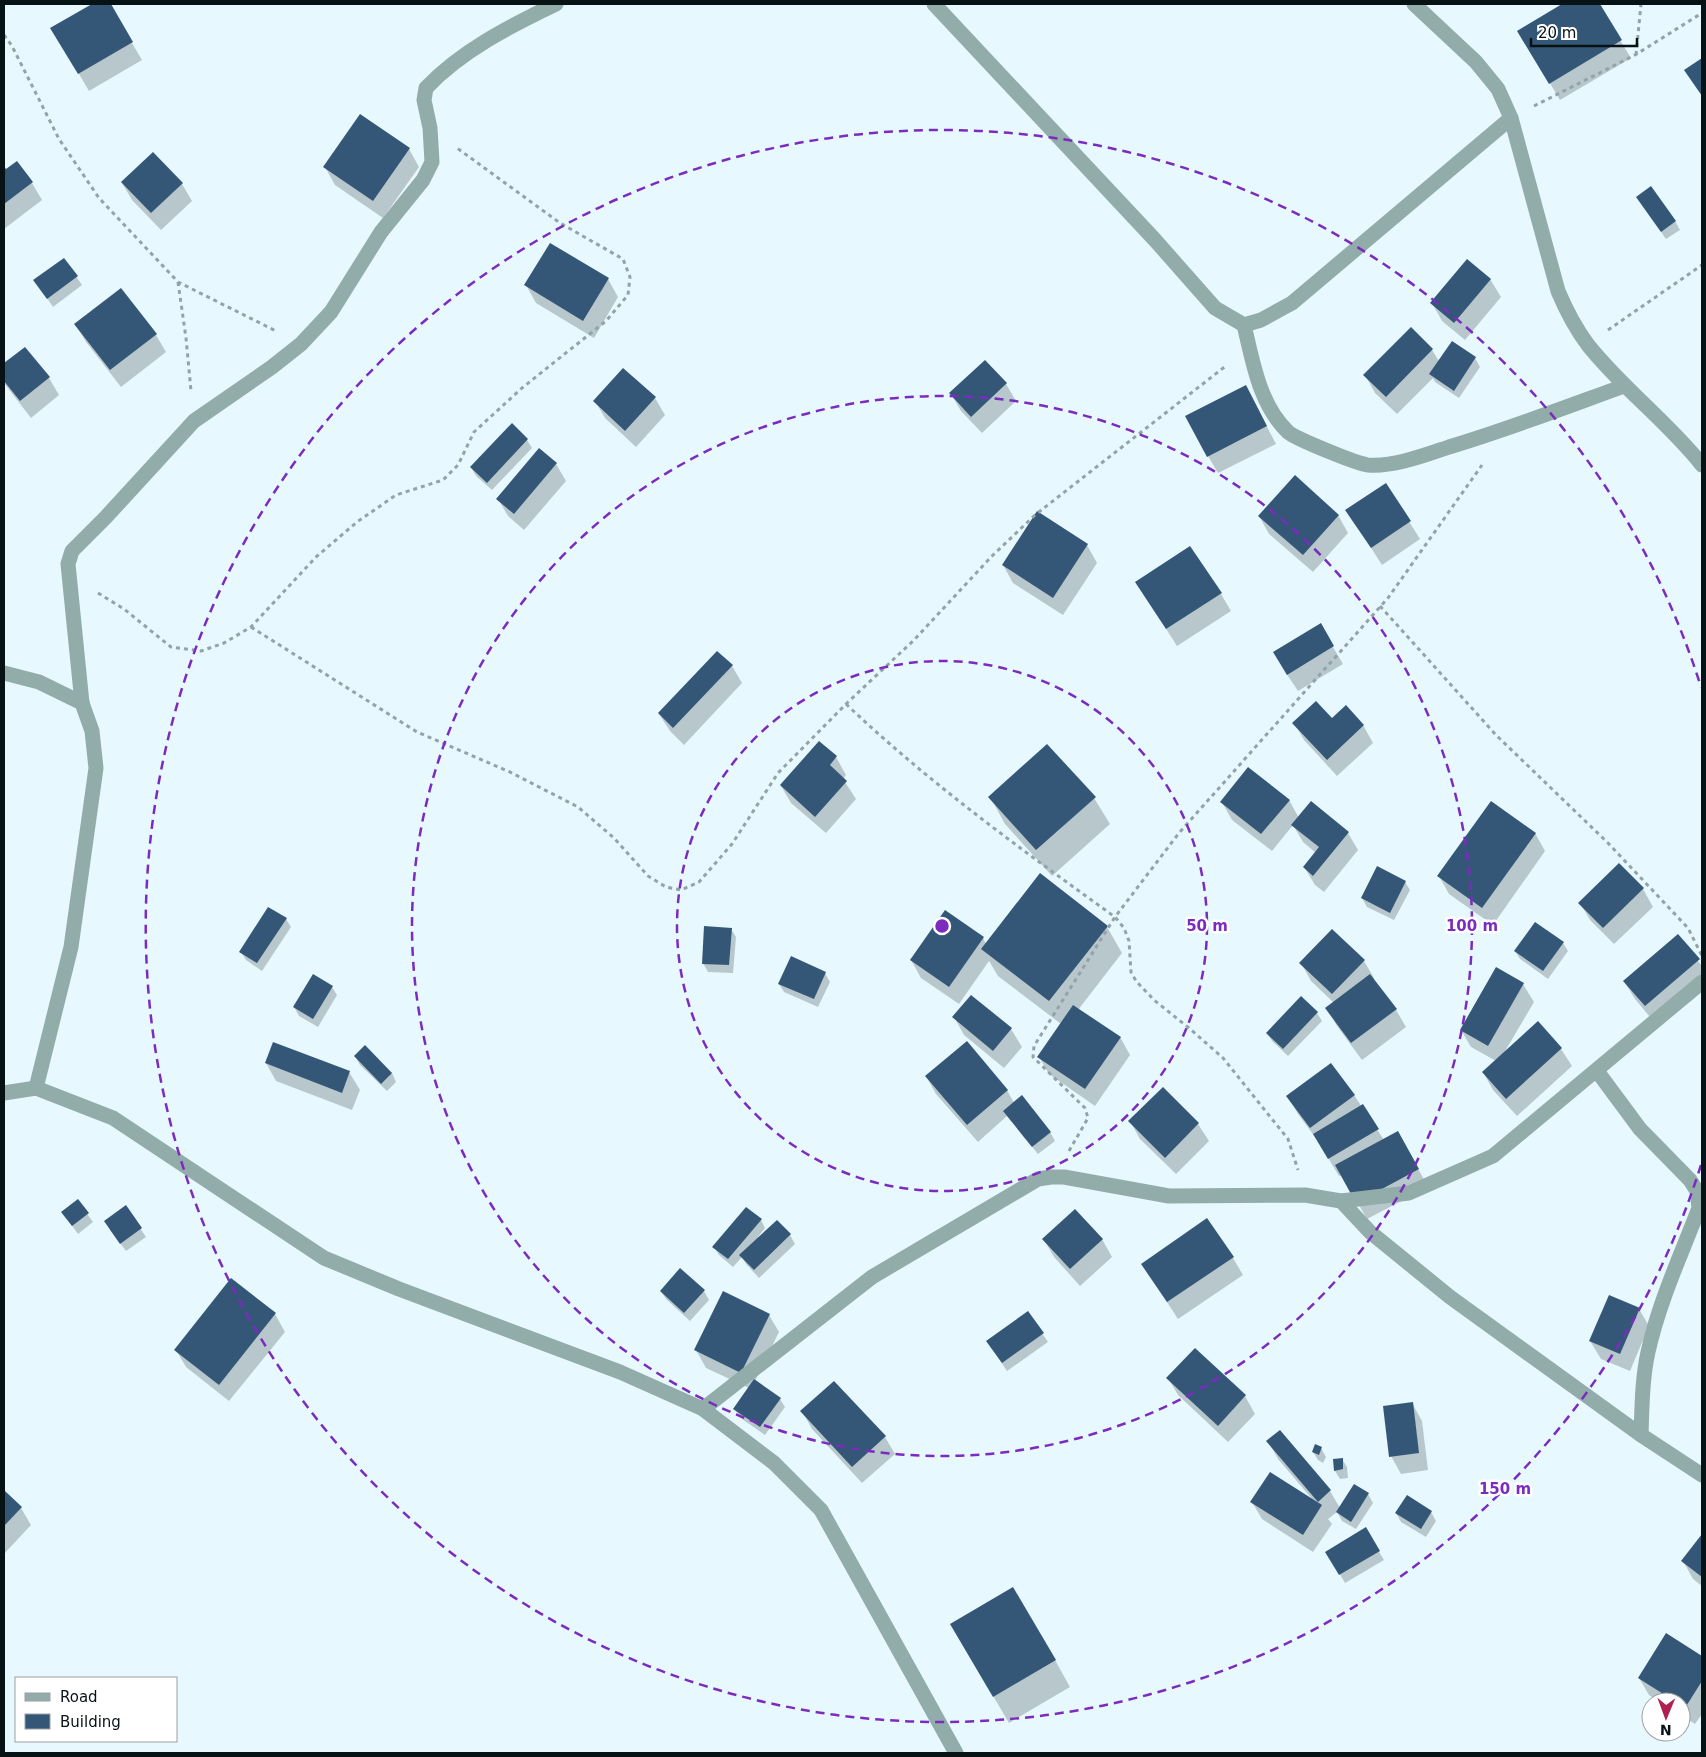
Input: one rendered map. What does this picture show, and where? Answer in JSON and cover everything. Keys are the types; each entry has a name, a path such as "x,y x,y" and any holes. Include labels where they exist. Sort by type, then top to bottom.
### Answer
{"street":[{"path":"36,1088 71,947 96,768 92,730 82,703 68,564 72,551 106,517 194,421 272,367 301,344 331,312 381,232 423,180 432,162 430,128 424,100 426,88 433,80 468,52 518,23 556,4"},
{"path":"934,4 1155,240 1215,308 1244,325 1261,320 1292,303 1511,118"},
{"path":"1414,4 1476,62 1498,88 1511,118 1558,292 1567,312 1588,344 1624,386 1690,450 1702,465"},
{"path":"1244,325 1255,374 1272,413 1290,434 1343,457 1368,465 1404,461 1506,430 1624,386"},
{"path":"4,673 39,682 82,703"},
{"path":"703,1410 872,1278 1038,1180 1064,1177 1169,1196 1306,1195 1341,1201 1409,1193 1493,1156 1702,982"},
{"path":"1597,1071 1640,1129 1690,1180 1697,1191 1699,1208 1660,1310 1648,1352 1643,1388 1641,1435"},
{"path":"4,1093 36,1088 113,1118 324,1258 399,1289 620,1372 703,1410 774,1463 821,1510 956,1753"},
{"path":"1341,1201 1370,1232 1450,1297 1641,1435 1702,1475"}],"path":[{"path":"1636,55 1641,4"},
{"path":"1511,118 1636,55 1702,13"},
{"path":"4,35 12,46 59,138 99,198 178,282 301,344"},
{"path":"69,576 124,609 171,648 200,651 224,643 251,627 316,557 357,522 396,495 443,480 458,465 474,432 522,388 606,321 628,295 630,277 623,259 560,223 430,128"},
{"path":"1588,344 1702,265"},
{"path":"178,282 186,338 194,421"},
{"path":"251,627 417,732 510,772 578,806 614,838 648,876 666,887 681,890 700,882 732,844 778,773 846,704 914,640 992,556 1035,515 1249,348"},
{"path":"1051,1177 1080,1134 1088,1118 1085,1108 1033,1057 1034,1046 1115,917 1179,833 1380,606 1506,430"},
{"path":"1380,606 1496,734 1608,843 1688,928 1702,957"},
{"path":"846,704 879,736 1008,840 1115,917 1124,928 1129,941 1130,972 1154,1000 1224,1058 1288,1139 1306,1195"}],"building":[{"path":"92,4 111,4 133,42 78,74 50,28"},
{"path":"1562,4 1600,4 1622,40 1549,84 1517,31"},
{"path":"1702,58 1702,96 1684,70"},
{"path":"360,114 410,148 373,201 323,167"},
{"path":"153,152 183,183 151,213 121,182"},
{"path":"17,161 33,182 4,204 4,166 6,169"},
{"path":"1651,186 1676,221 1661,232 1636,197"},
{"path":"550,243 609,278 583,321 524,285"},
{"path":"64,258 78,276 47,299 33,280"},
{"path":"1467,259 1491,279 1454,323 1430,303"},
{"path":"121,288 157,334 110,370 74,324"},
{"path":"1411,327 1433,349 1386,397 1363,375"},
{"path":"1452,341 1476,357 1454,391 1429,374"},
{"path":"25,347 50,377 20,401 4,381 4,363"},
{"path":"985,360 1007,383 971,417 949,393"},
{"path":"623,368 656,397 625,431 593,401"},
{"path":"1246,385 1267,426 1207,457 1185,416"},
{"path":"512,423 528,439 487,483 470,467"},
{"path":"539,448 557,463 514,514 496,499"},
{"path":"1295,475 1339,515 1303,555 1258,516"},
{"path":"1386,483 1411,521 1371,548 1345,510"},
{"path":"1037,511 1088,544 1053,598 1002,565"},
{"path":"1190,546 1222,593 1166,629 1135,582"},
{"path":"1321,623 1334,646 1287,675 1273,652"},
{"path":"717,651 733,665 673,728 658,713"},
{"path":"1316,701 1332,718 1346,705 1364,725 1327,760 1292,723"},
{"path":"819,741 837,756 830,765 847,781 815,817 780,785"},
{"path":"1047,744 1096,797 1036,850 988,797"},
{"path":"1248,767 1290,800 1261,834 1220,802"},
{"path":"1311,801 1349,832 1313,876 1303,867 1319,847 1291,825"},
{"path":"1491,801 1536,833 1482,908 1437,876"},
{"path":"1619,863 1644,888 1603,928 1578,903"},
{"path":"1377,866 1406,881 1390,913 1361,898"},
{"path":"1040,873 1108,926 1049,1001 981,949"},
{"path":"268,907 287,918 257,963 239,952"},
{"path":"945,910 984,937 949,987 910,960"},
{"path":"1535,922 1564,942 1543,971 1514,951"},
{"path":"704,926 732,928 729,965 702,964"},
{"path":"1332,929 1365,960 1332,994 1299,963"},
{"path":"1678,934 1700,959 1645,1006 1623,981"},
{"path":"791,956 826,972 814,999 778,984"},
{"path":"1496,967 1524,983 1488,1046 1460,1030"},
{"path":"313,974 333,986 313,1019 293,1007"},
{"path":"1370,974 1397,1009 1351,1043 1325,1008"},
{"path":"971,995 1012,1028 993,1051 952,1017"},
{"path":"1301,996 1318,1012 1283,1049 1266,1033"},
{"path":"1073,1005 1121,1037 1085,1089 1037,1057"},
{"path":"1538,1021 1562,1048 1506,1099 1482,1072"},
{"path":"967,1041 1008,1090 967,1125 925,1076"},
{"path":"273,1042 350,1071 342,1093 265,1063"},
{"path":"365,1045 392,1073 381,1084 354,1056"},
{"path":"1331,1063 1355,1095 1310,1128 1286,1096"},
{"path":"1163,1087 1199,1123 1165,1158 1128,1121"},
{"path":"1022,1095 1051,1132 1032,1147 1003,1111"},
{"path":"1363,1104 1379,1129 1328,1159 1313,1134"},
{"path":"1398,1131 1419,1169 1356,1203 1335,1165"},
{"path":"78,1199 89,1213 72,1226 61,1212"},
{"path":"126,1205 142,1228 120,1244 104,1221"},
{"path":"746,1207 762,1219 728,1259 712,1247"},
{"path":"1075,1209 1103,1239 1070,1269 1042,1239"},
{"path":"1207,1218 1234,1257 1167,1302 1141,1264"},
{"path":"777,1220 791,1234 754,1270 739,1255"},
{"path":"680,1268 705,1290 684,1313 660,1291"},
{"path":"231,1278 276,1313 219,1385 174,1350"},
{"path":"723,1291 770,1314 741,1373 694,1350"},
{"path":"1609,1295 1640,1308 1620,1354 1589,1341"},
{"path":"1028,1311 1044,1333 1002,1363 986,1341"},
{"path":"1195,1348 1246,1395 1218,1426 1166,1378"},
{"path":"754,1379 781,1398 760,1427 733,1409"},
{"path":"834,1381 886,1436 852,1467 800,1411"},
{"path":"1413,1402 1419,1453 1389,1457 1383,1406"},
{"path":"1280,1430 1331,1490 1318,1502 1266,1441"},
{"path":"1315,1444 1322,1447 1319,1455 1312,1452"},
{"path":"1343,1458 1343,1469 1334,1471 1333,1459"},
{"path":"1270,1472 1322,1505 1303,1535 1250,1502"},
{"path":"1354,1484 1369,1493 1351,1522 1336,1512"},
{"path":"4,1492 22,1507 4,1526"},
{"path":"1407,1495 1432,1511 1421,1529 1395,1513"},
{"path":"1366,1527 1380,1551 1339,1575 1325,1552"},
{"path":"1702,1534 1702,1577 1681,1561"},
{"path":"1013,1587 1056,1660 993,1697 950,1624"},
{"path":"1666,1633 1702,1656 1702,1681 1691,1698 1691,1692 1660,1692 1638,1678"}]}
